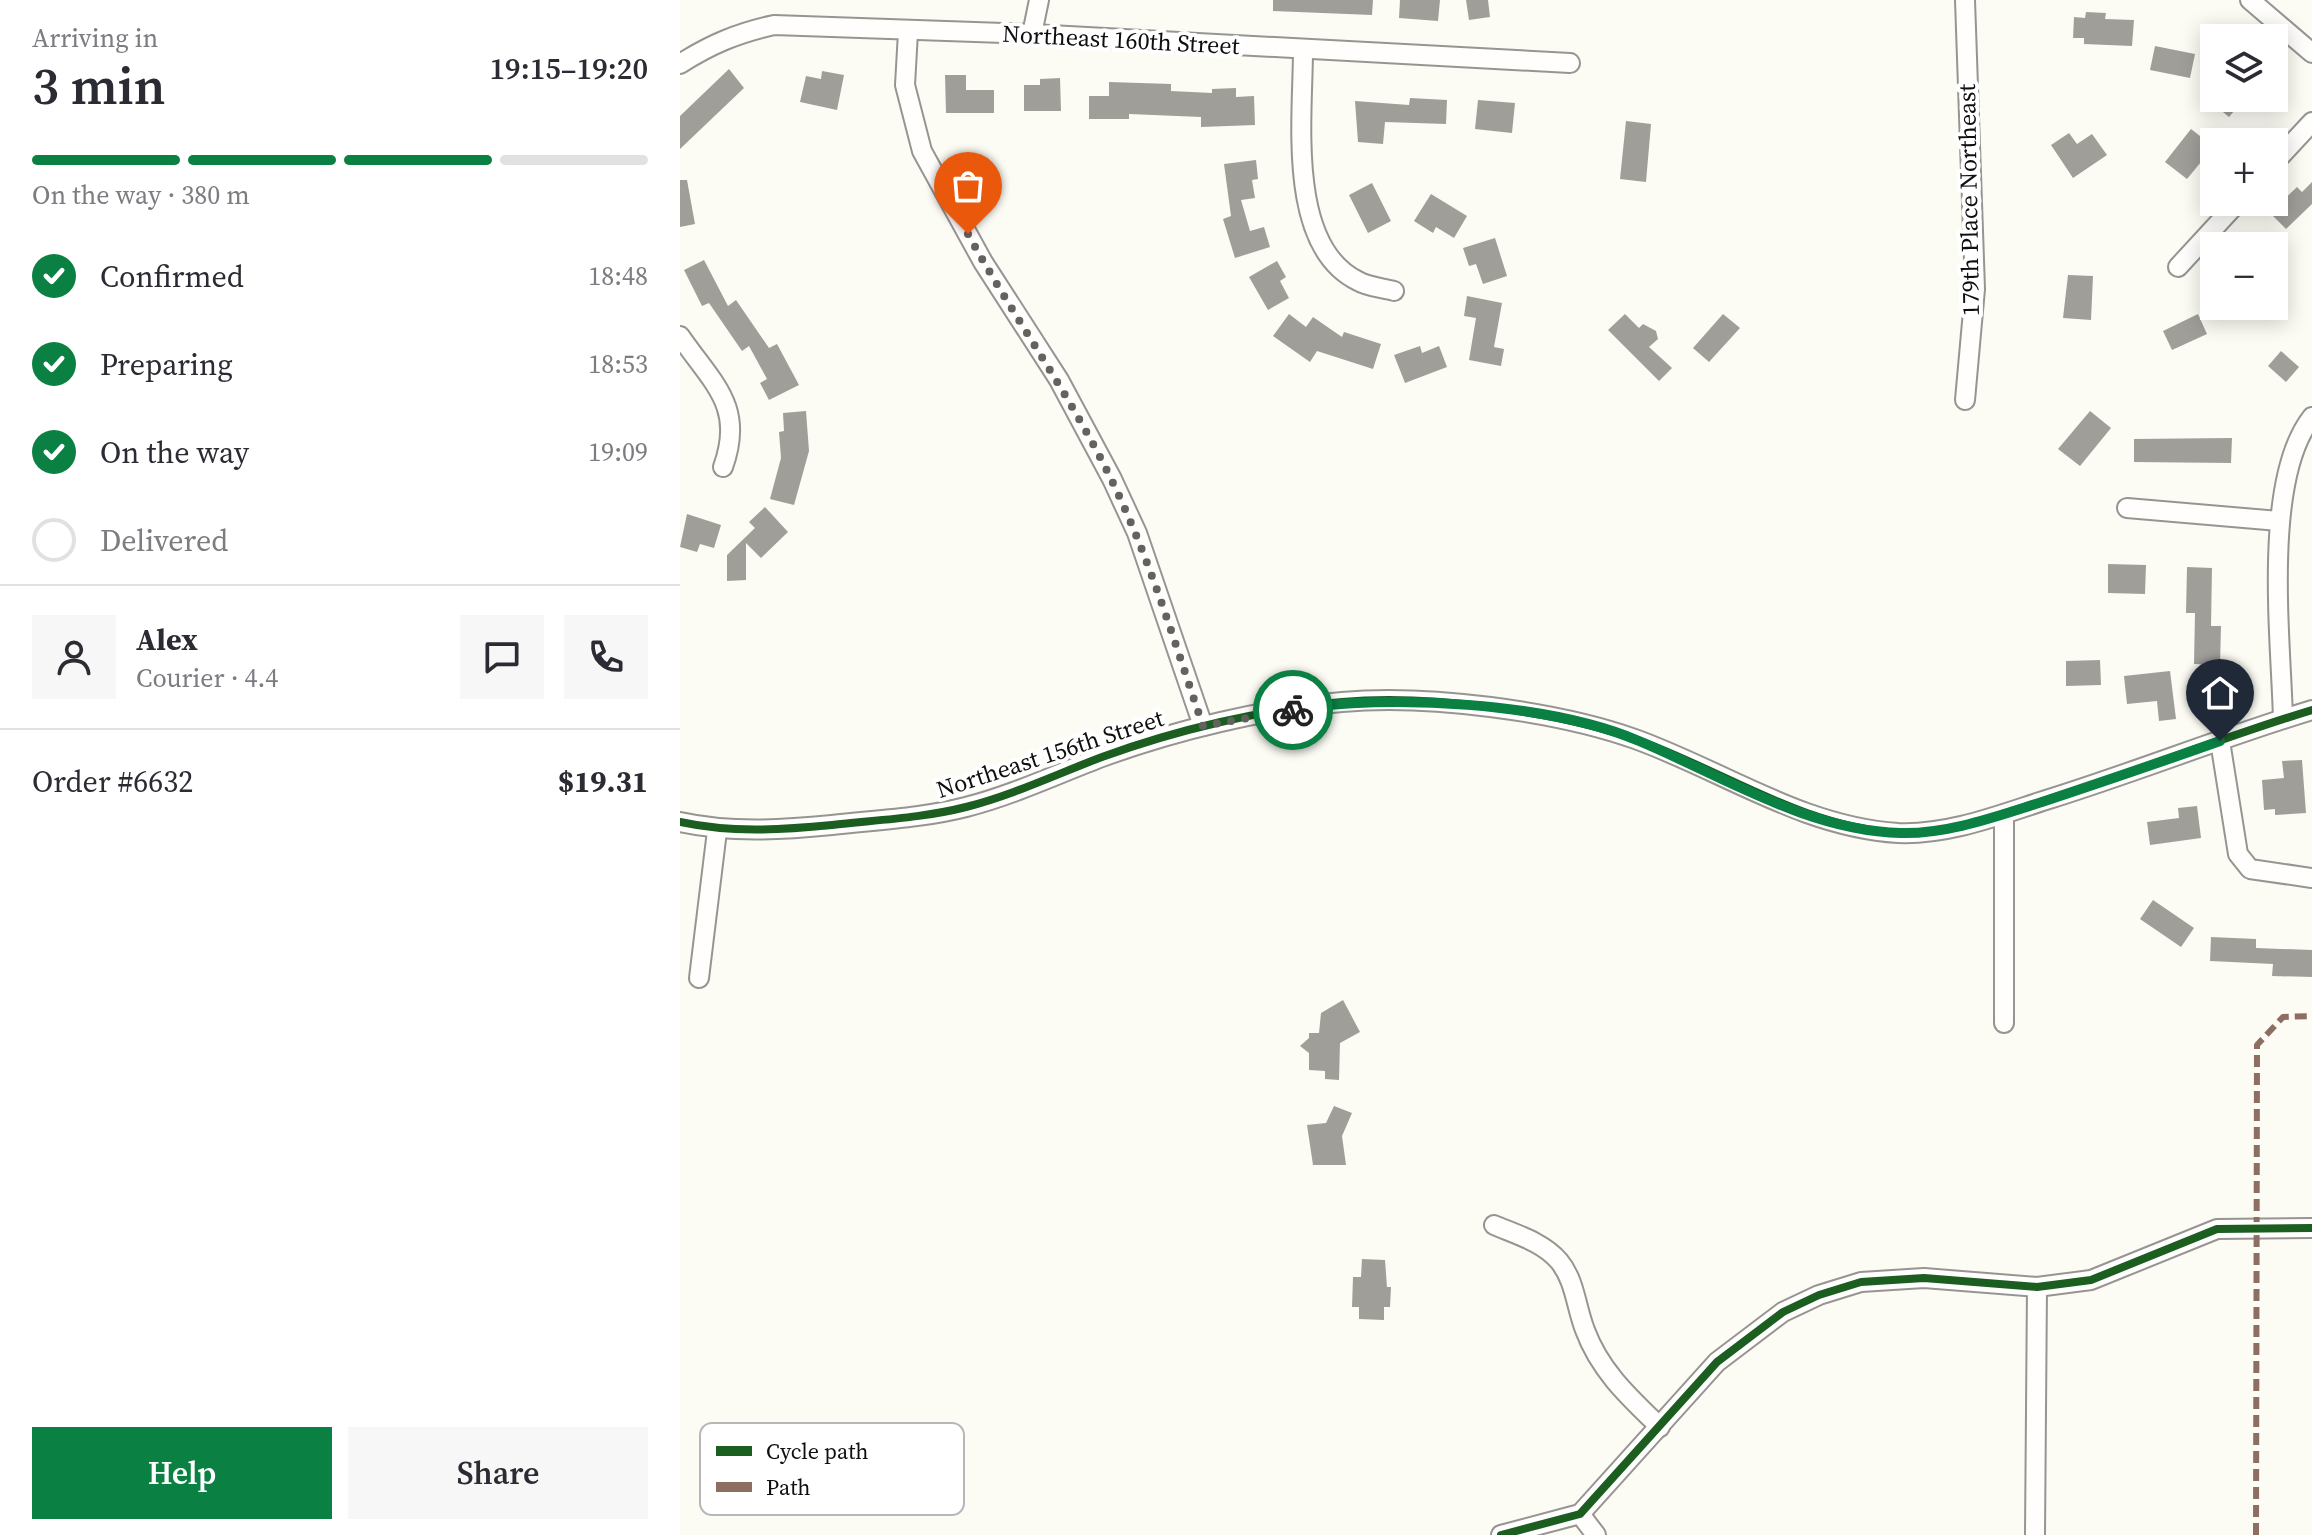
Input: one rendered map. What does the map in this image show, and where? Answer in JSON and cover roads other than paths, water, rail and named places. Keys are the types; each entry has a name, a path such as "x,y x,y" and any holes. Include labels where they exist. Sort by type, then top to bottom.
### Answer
{"street":[{"path":"1032,34 1039,0"},
{"name":"179th Place Northeast","path":"1965,0 1975,289 1965,400"},
{"path":"2250,0 2312,53"},
{"name":"Northeast 160th Street","path":"680,64 719,41 774,25 1032,34 1570,63"},
{"path":"908,32 905,85 922,151 983,262 1059,380 1112,479 1137,533 1203,726"},
{"path":"1303,50 1303,156 1308,216 1334,262 1357,281 1394,291"},
{"path":"2288,148 2312,122"},
{"path":"2178,267 2225,216"},
{"path":"680,336 730,408 732,442 723,467"},
{"path":"2283,719 2279,521 2292,451 2312,417"},
{"path":"2127,508 2279,521"},
{"name":"Northeast 156th Street","path":"680,822 717,831 805,828 966,807 1106,756 1203,726 1342,702 1394,701 1491,709 1572,721 1636,739 1777,803 1845,826 1901,833 1943,829 2004,815 2312,710"},
{"path":"2220,741 2238,854 2250,869 2312,878"},
{"path":"2004,815 2004,1023"},
{"path":"699,978 717,831"},
{"path":"1494,1225 1534,1242 1558,1260 1570,1280 1585,1332 1613,1382 1660,1427"},
{"path":"1501,1535 1580,1514 1717,1362 1783,1312 1819,1295 1861,1282 1924,1278 2037,1287 2091,1280 2217,1229 2312,1228"},
{"path":"2035,1535 2037,1287"},
{"path":"1580,1514 1596,1535"}]}
